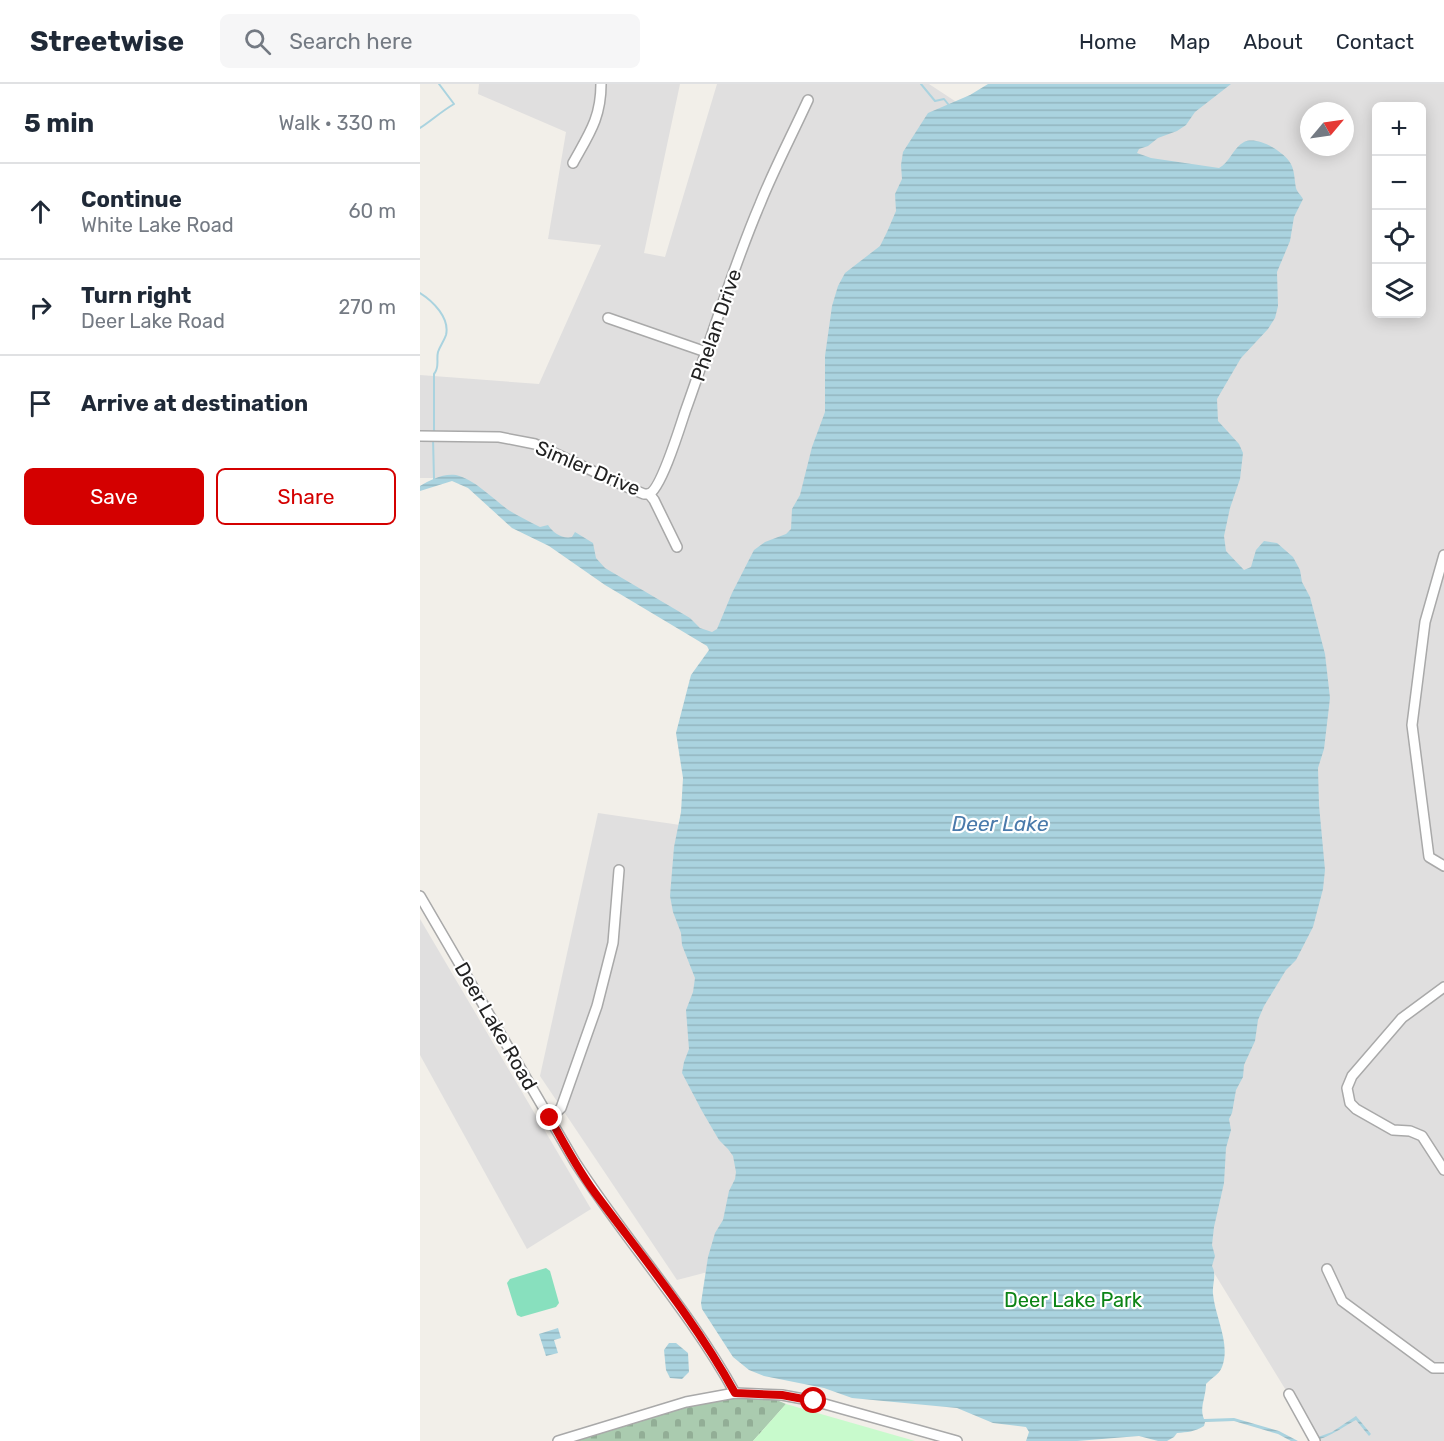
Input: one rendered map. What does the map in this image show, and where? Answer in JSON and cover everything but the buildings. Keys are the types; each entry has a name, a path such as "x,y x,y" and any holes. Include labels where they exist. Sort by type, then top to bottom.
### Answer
{"street":[{"path":"573,163 597,117 601,104 601,84"},
{"name":"Phelan Drive","path":"649,494 654,492 660,479 720,307 760,203 808,100"},
{"path":"608,318 706,352"},
{"name":"Simler Drive","path":"420,436 499,437 535,444 627,487 649,494"},
{"path":"649,494 677,547"},
{"path":"1444,555 1425,622 1412,724 1429,857 1444,866"},
{"path":"550,1118 561,1108 597,1006 613,943 619,870"},
{"name":"Deer Lake Road","path":"420,896 594,1192 671,1293 721,1367 735,1393"},
{"path":"1444,987 1402,1018 1352,1076 1347,1088 1350,1103 1353,1106 1393,1130 1410,1131 1422,1136 1444,1170"},
{"path":"1327,1269 1342,1301 1426,1364 1437,1370 1444,1368"},
{"path":"558,1441 686,1402 735,1393 782,1395 814,1401 957,1441"},
{"path":"1289,1394 1313,1438"}],"shaded area":[{"path":"479,84 680,84 644,253 665,257 717,84 929,84 996,128 1027,84 1444,84 1444,1441 1317,1441 1134,1142 762,668 529,530 476,489 451,478 420,478 420,375 539,384 601,245 548,239 566,132 478,94"},
{"path":"598,813 728,832 777,1254 677,1280 540,1076"},
{"path":"420,919 591,1209 527,1249 420,1055"}],"green space":[{"path":"546,1268 550,1271 559,1303 556,1307 521,1317 517,1315 507,1283 510,1279"},
{"path":"747,1397 772,1398 786,1404 753,1441 574,1441 681,1409"},
{"path":"786,1404 915,1441 753,1441"}],"water":[{"name":"Deer Lake","path":"988,84 1231,84 1195,112 1186,125 1158,138 1148,146 1139,149 1137,153 1151,158 1219,168 1244,142 1262,142 1289,161 1297,189 1303,199 1294,217 1290,241 1277,272 1278,306 1275,318 1241,358 1217,399 1218,421 1239,444 1243,453 1240,479 1224,536 1226,551 1244,570 1251,567 1256,550 1264,541 1277,543 1293,557 1310,597 1325,654 1330,698 1324,749 1318,768 1325,870 1323,889 1313,927 1296,960 1286,970 1264,1006 1258,1020 1255,1041 1244,1065 1243,1077 1236,1090 1229,1119 1231,1130 1226,1148 1224,1183 1212,1245 1215,1256 1212,1266 1214,1303 1225,1349 1221,1370 1206,1384 1202,1411 1204,1419 1234,1418 1279,1431 1298,1441 1291,1441 1278,1434 1234,1421 1205,1422 1200,1428 1177,1433 1167,1441 1139,1436 1077,1441 1026,1441 1029,1432 1026,1427 993,1423 957,1408 852,1398 824,1388 764,1376 749,1370 733,1357 702,1309 701,1303 708,1257 715,1233 723,1220 736,1172 733,1156 719,1140 682,1073 689,1049 686,1010 693,992 695,978 682,945 681,933 670,896 683,778 676,733 691,675 709,650 707,646 605,585 549,546 512,528 468,488 452,481 420,491 420,486 446,475 463,477 507,509 540,527 548,525 555,533 565,537 572,537 575,532 593,543 596,558 605,568 690,618 700,628 712,632 717,629 754,550 765,542 786,534 791,529 792,509 800,495 812,447 825,412 825,356 832,306 845,273 880,246 887,232 896,211 895,194 902,179 903,152 928,113 970,95"},
{"path":"558,1328 561,1338 554,1340 558,1353 546,1356 539,1334"},
{"path":"669,1343 676,1343 688,1353 689,1372 682,1379 670,1378 666,1370 664,1350"},
{"path":"1356,1416 1371,1434 1369,1436 1356,1420 1327,1436 1307,1441 1332,1432"}],"waterway":[{"path":"420,128 454,104 439,84"},
{"path":"921,84 935,101 944,99 948,104"},
{"path":"420,293 443,316 447,329 438,352 434,374 434,432"},
{"path":"433,438 434,479"}],"route":[{"path":"550,1118 594,1192 671,1293 721,1367 735,1393 782,1395 814,1401"}],"park label":[{"name":"Deer Lake Park","path":"1073,1300"}]}
